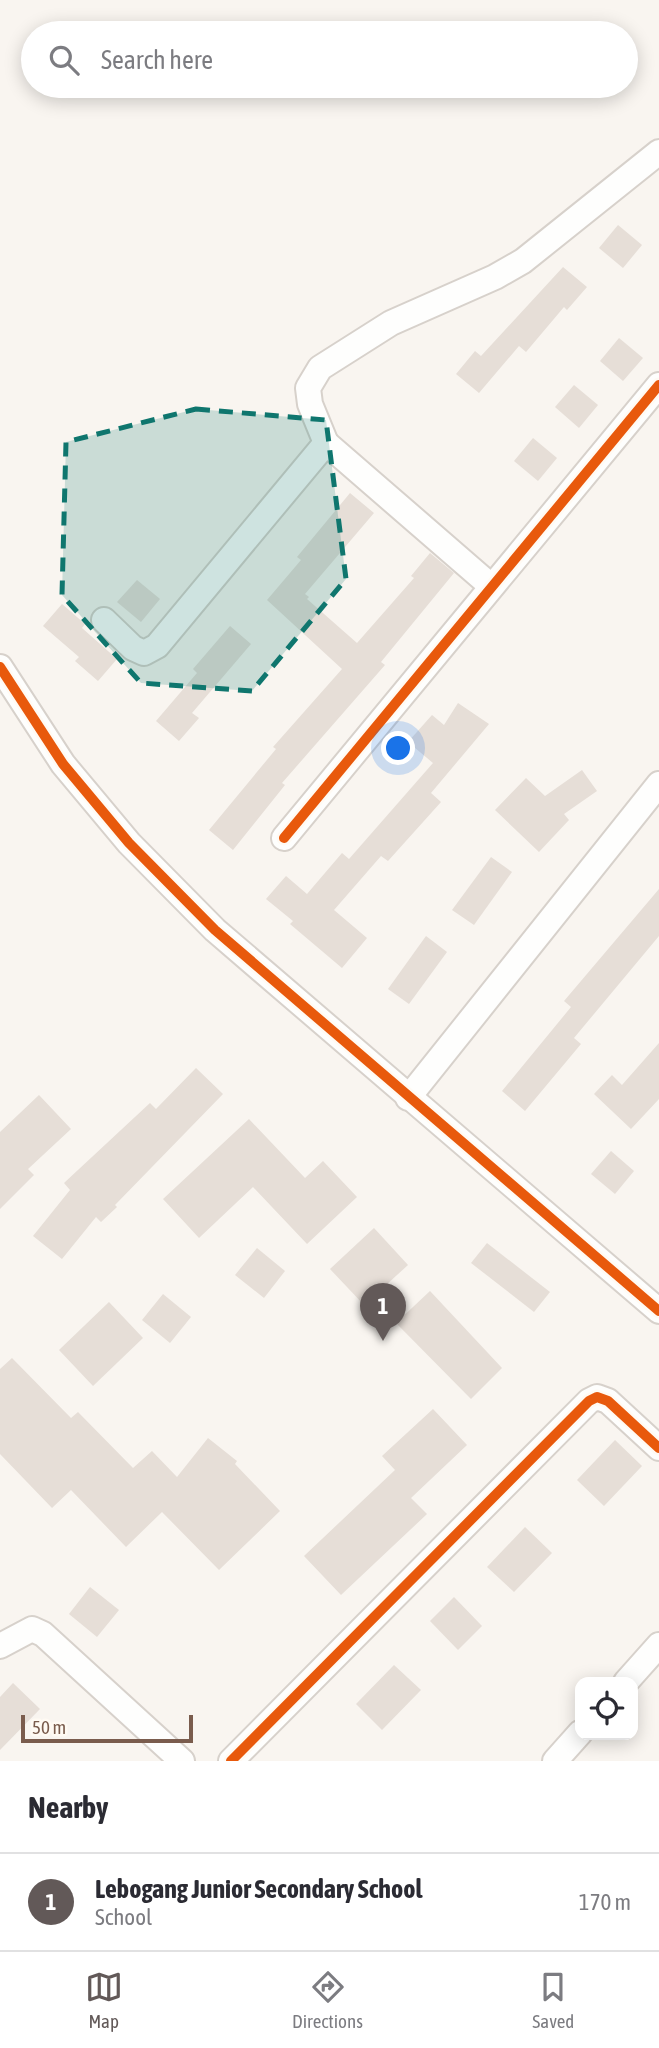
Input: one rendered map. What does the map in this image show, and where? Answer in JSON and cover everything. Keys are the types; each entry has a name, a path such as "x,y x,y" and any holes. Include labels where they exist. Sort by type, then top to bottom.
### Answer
{"street":[{"path":"491,586 326,443 310,404 308,388 320,368 391,323 495,277 523,261 659,152"},
{"path":"284,838 659,385"},
{"path":"104,620 133,648 144,653 157,646 326,443"},
{"path":"0,667 63,764 129,843 215,930 659,1311"},
{"path":"408,1098 659,784"},
{"path":"231,1761 589,1401 597,1396 608,1401 659,1448"},
{"path":"0,1646 32,1629 43,1634 182,1761"},
{"path":"630,1677 659,1645"},
{"path":"555,1761 575,1739"}],"highlighted area":[{"path":"196,409 326,420 346,579 252,691 141,683 62,595 66,442"}],"building":[{"path":"618,225 642,245 623,268 599,248"},
{"path":"563,267 587,287 567,310 564,307 526,352 519,346 479,393 456,374 475,351 481,356"},
{"path":"619,338 643,358 623,381 600,361"},
{"path":"574,385 598,405 579,428 555,407"},
{"path":"533,438 557,458 538,481 514,461"},
{"path":"350,493 374,513 305,594 309,597 307,599 357,643 414,578 411,576 430,553 454,573 381,662 385,665 282,783 285,785 233,850 209,830 276,749 273,747 342,669 267,600 301,560 297,557"},
{"path":"137,580 160,599 141,622 117,602"},
{"path":"62,604 85,624 82,628 117,659 98,681 75,661 79,657 43,626"},
{"path":"230,626 251,644 192,713 199,718 179,741 156,721 197,673 193,669"},
{"path":"458,703 489,724 431,793 441,802 388,861 381,856 334,910 367,938 342,968 290,924 293,921 266,899 286,876 307,894 342,853 349,859 433,763 408,742 432,715 444,725"},
{"path":"582,770 597,791 564,814 569,820 539,852 495,810 526,778 545,796"},
{"path":"491,857 512,872 474,925 452,910"},
{"path":"659,889 659,936 574,1038 581,1044 525,1111 502,1091 571,1007 564,1001"},
{"path":"426,936 447,952 409,1004 388,989"},
{"path":"659,1043 659,1099 631,1129 594,1094 612,1075 622,1085"},
{"path":"196,1068 223,1094 115,1205 117,1207 101,1222 96,1217 62,1259 33,1236 70,1190 64,1183 150,1103 156,1109"},
{"path":"39,1095 71,1129 28,1169 34,1175 0,1209 0,1132"},
{"path":"249,1119 305,1178 323,1161 357,1197 307,1244 253,1187 199,1238 163,1199"},
{"path":"611,1151 634,1171 615,1194 591,1174"},
{"path":"374,1228 408,1265 364,1305 330,1269"},
{"path":"487,1243 550,1292 534,1312 471,1263"},
{"path":"257,1248 285,1271 264,1298 235,1275"},
{"path":"430,1291 502,1368 471,1399 396,1323"},
{"path":"163,1294 191,1317 170,1343 142,1320"},
{"path":"109,1302 143,1338 93,1386 59,1350"},
{"path":"12,1358 71,1418 78,1412 133,1468 152,1451 177,1477 208,1438 237,1461 235,1464 280,1511 219,1570 162,1512 126,1547 71,1490 52,1508 0,1454 0,1369"},
{"path":"433,1409 467,1445 411,1498 427,1514 341,1595 304,1556 395,1470 382,1456"},
{"path":"615,1440 642,1466 604,1506 577,1480"},
{"path":"525,1527 552,1553 514,1592 487,1567"},
{"path":"90,1587 119,1610 97,1637 69,1614"},
{"path":"454,1597 482,1626 458,1650 430,1621"},
{"path":"394,1665 421,1690 382,1730 356,1704"},
{"path":"13,1683 40,1709 0,1750 0,1697"}],"cycle path":[{"path":"284,838 659,385"},
{"path":"0,667 63,764 129,843 215,930 659,1311"},
{"path":"231,1761 589,1401 597,1397 608,1401 659,1448"}],"place":[{"name":"Lebogang Junior Secondary School","path":"383,1341"}]}
